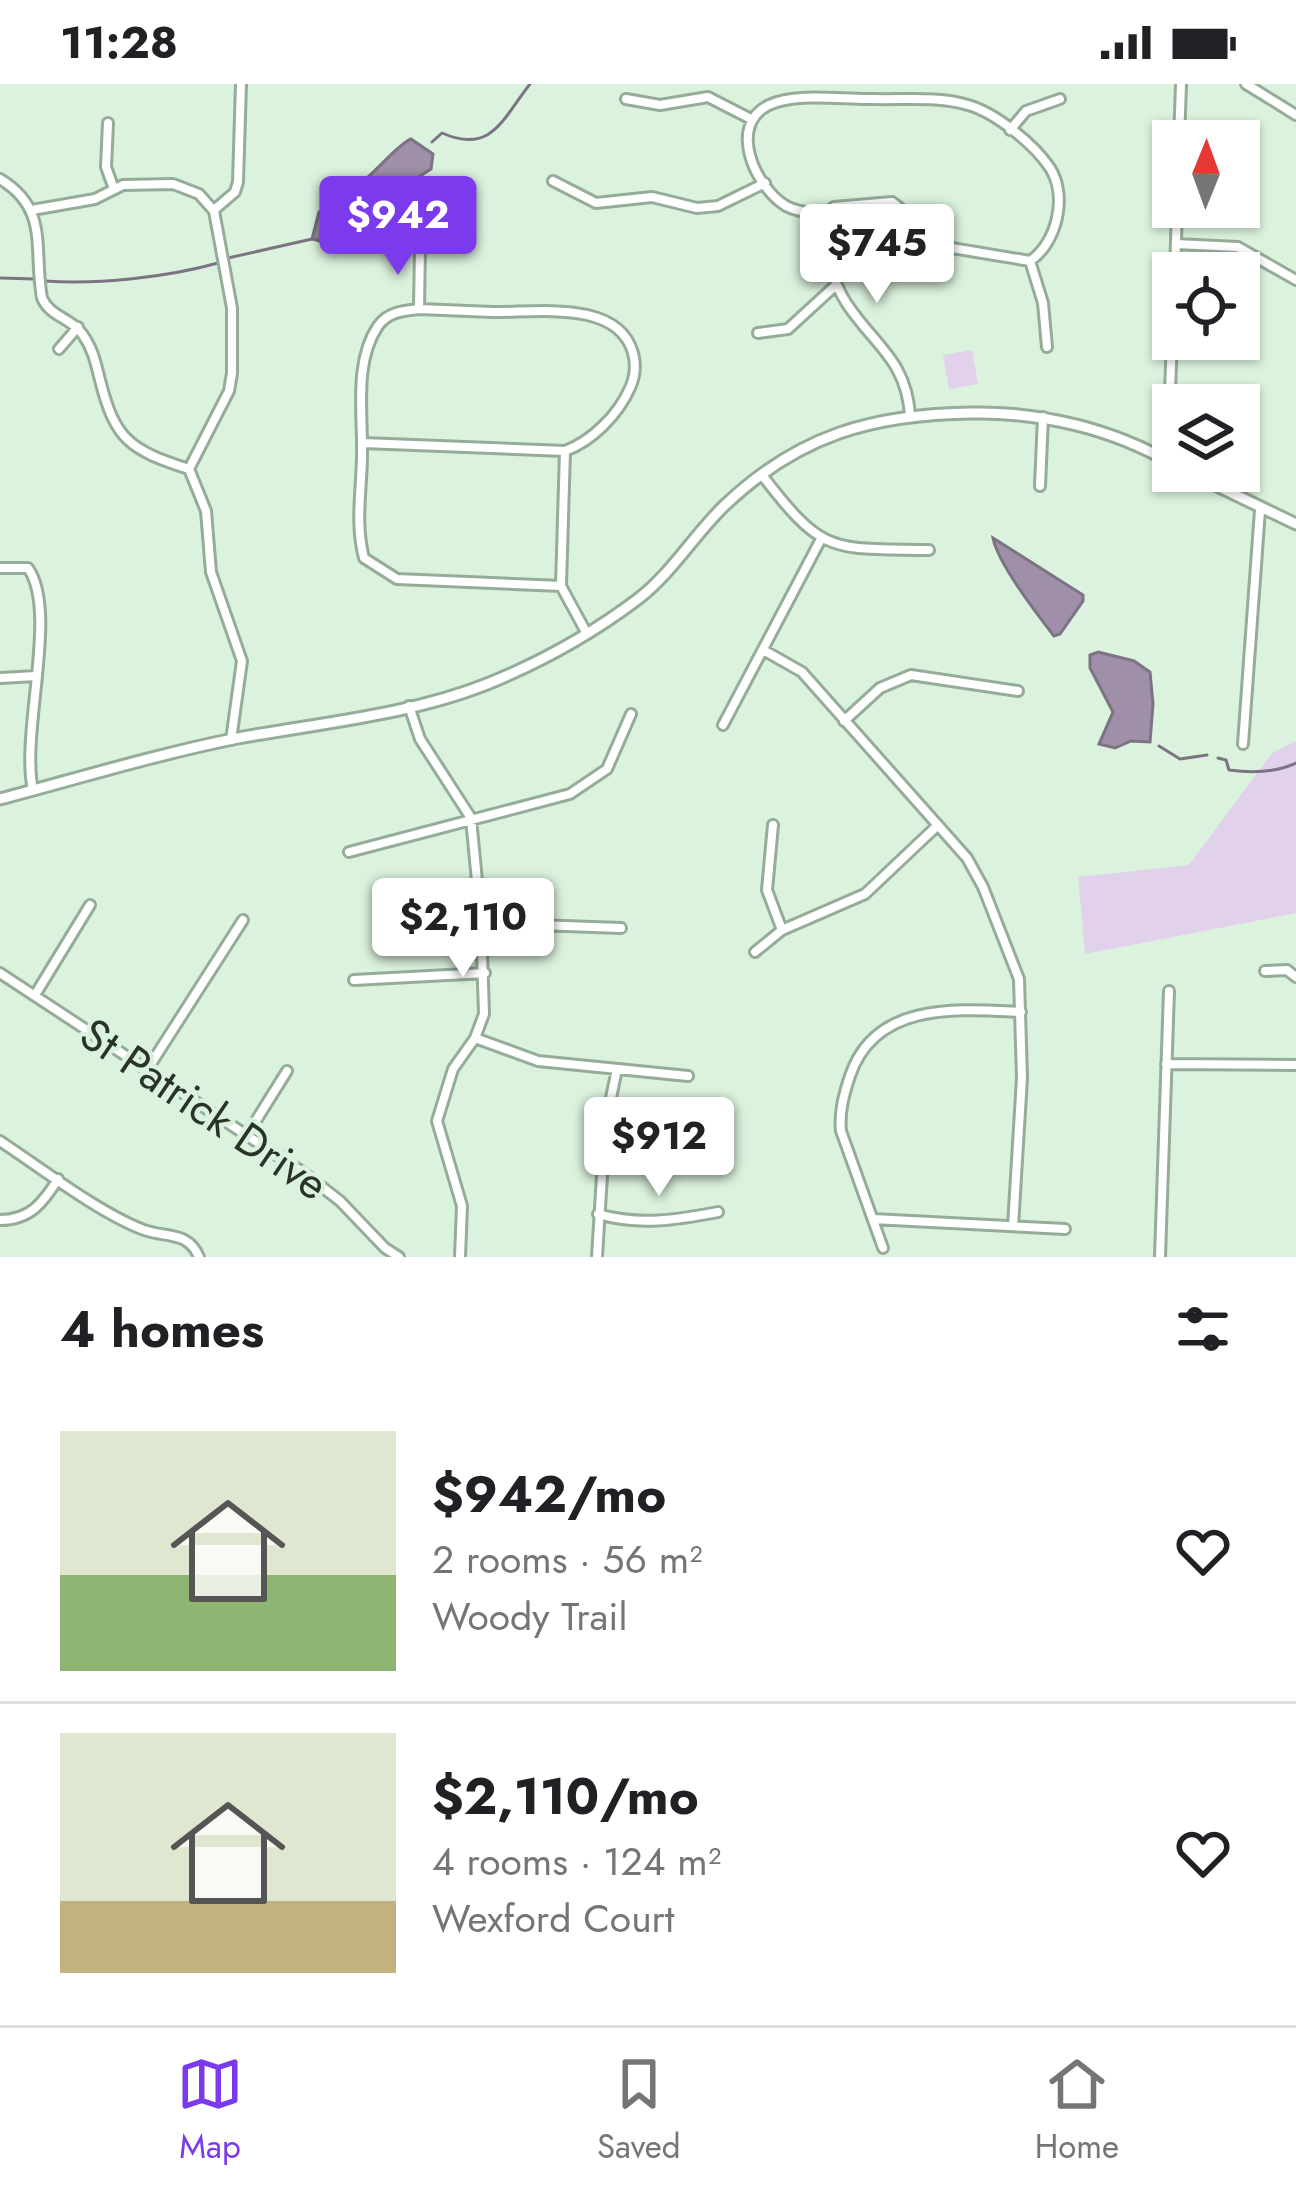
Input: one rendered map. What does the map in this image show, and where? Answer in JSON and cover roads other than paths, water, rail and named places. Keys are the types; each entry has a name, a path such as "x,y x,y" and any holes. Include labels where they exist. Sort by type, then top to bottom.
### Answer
{"street":[{"path":"214,211 236,192 241,84"},
{"path":"1180,120 1181,84"},
{"path":"1246,84 1296,115"},
{"path":"626,99 660,105 707,97 751,119"},
{"path":"1010,130 1026,111 1060,99"},
{"path":"823,215 784,205 765,183 748,150 746,127 751,119 782,101 947,101 979,109 1048,164 1057,188 1052,238 1030,261"},
{"path":"108,123 106,167 114,189"},
{"path":"0,179 17,189 32,210 42,298 48,310 77,327 92,351 114,428 139,448 189,469 206,511 211,572 242,661 231,740"},
{"path":"553,181 596,203 652,197 707,208 765,183"},
{"path":"32,210 95,199 114,189 172,184 199,194 214,211 230,284 232,374 229,392 189,469"},
{"path":"823,215 834,207 892,202 952,248 1030,261"},
{"path":"823,215 827,257 836,285 891,355 905,380 910,415"},
{"path":"1175,252 1176,228"},
{"path":"1176,244 1238,247 1296,280"},
{"path":"419,309 420,248"},
{"path":"1030,261 1043,303 1047,347"},
{"path":"758,333 788,329 836,285"},
{"path":"362,443 565,451 580,446 603,425 632,383 635,360 629,340 605,320 588,315 419,309 390,314 370,343 361,391 359,538 364,557 397,579 561,586"},
{"path":"59,349 77,327"},
{"path":"0,799 231,740 409,706 486,684 586,632 639,598 726,505 762,475 836,432 878,419 1018,412 1100,432 1152,453"},
{"path":"1040,486 1042,417"},
{"path":"565,451 561,586 586,632"},
{"path":"762,475 791,513 821,539 854,549 929,550"},
{"path":"1226,492 1296,524"},
{"path":"1243,744 1260,510"},
{"path":"723,725 821,539"},
{"path":"0,568 21,566 33,575 40,613 28,750 33,790"},
{"path":"765,651 802,672 967,858 983,887 1019,979 1022,1012 1013,1226"},
{"path":"844,721 880,688 910,675 1018,691"},
{"path":"0,678 36,676"},
{"path":"409,706 420,739 471,818 481,923 484,1014 475,1038 453,1069 437,1121 462,1206 460,1257"},
{"path":"349,852 559,798 588,784 607,769 631,714"},
{"path":"773,825 766,890 782,930"},
{"path":"755,952 782,930 865,894 938,825"},
{"path":"34,995 90,905"},
{"path":"147,1070 243,920"},
{"path":"481,923 621,928"},
{"path":"1264,971 1287,970 1296,977"},
{"path":"353,980 485,973"},
{"name":"St Patrick Drive","path":"0,974 247,1135 340,1201 399,1257"},
{"path":"1160,1257 1169,991"},
{"path":"883,1248 839,1118 854,1063 892,1024 912,1015 958,1010 1022,1012"},
{"path":"475,1038 538,1061 688,1076"},
{"path":"1166,1064 1296,1065"},
{"path":"597,1257 605,1127 616,1069"},
{"path":"247,1135 287,1070"},
{"path":"0,1141 140,1228 176,1234 195,1247 200,1257"},
{"path":"0,1220 35,1210 58,1179"},
{"path":"598,1214 652,1222 718,1212"},
{"path":"873,1220 1065,1228"}],"waterway":[{"path":"432,142 442,133 459,139 485,136 495,130 530,84"},
{"path":"228,258 312,239"},
{"path":"45,281 132,279 218,263"},
{"path":"0,278 35,279"},
{"path":"1159,746 1180,759 1207,755"},
{"path":"1218,758 1226,760 1229,770 1246,772 1296,763"}]}
